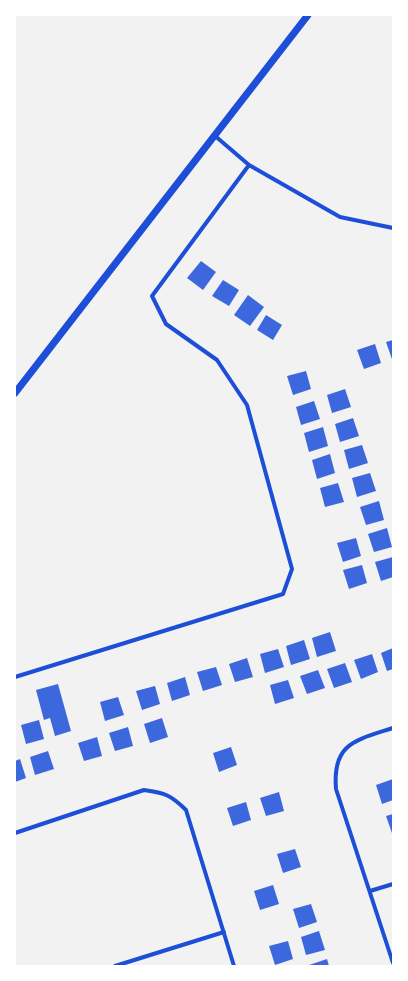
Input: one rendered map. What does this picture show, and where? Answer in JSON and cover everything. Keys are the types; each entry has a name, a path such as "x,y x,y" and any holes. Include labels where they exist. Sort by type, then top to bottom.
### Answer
{"street":[{"path":"15,392 308,15"},
{"path":"214,135 249,166 340,217 393,228"},
{"path":"15,677 283,594 292,569 247,405 217,360 166,324 152,296 249,166"},
{"path":"393,728 355,741 341,754 334,772 336,789 393,963"},
{"path":"15,833 144,790 164,793 175,799 186,810 234,966"},
{"path":"370,891 393,884"},
{"path":"115,966 224,932"}],"building":[{"path":"201,261 216,272 203,290 187,278"},
{"path":"223,280 239,290 229,306 212,296"},
{"path":"248,295 264,307 250,326 234,315"},
{"path":"266,315 282,325 273,340 257,330"},
{"path":"393,340 393,362 386,342"},
{"path":"375,344 381,363 364,369 357,350"},
{"path":"306,371 311,389 293,395 287,376"},
{"path":"345,389 351,407 332,413 327,395"},
{"path":"314,401 320,419 301,425 296,407"},
{"path":"353,418 359,436 340,442 335,424"},
{"path":"323,427 328,446 309,452 304,433"},
{"path":"362,445 368,463 349,469 344,450"},
{"path":"330,454 335,473 317,479 312,460"},
{"path":"370,473 376,491 357,497 352,478"},
{"path":"338,483 344,502 325,507 320,488"},
{"path":"379,501 384,520 366,525 360,507"},
{"path":"387,528 392,547 374,552 368,534"},
{"path":"356,538 361,556 343,562 337,543"},
{"path":"393,557 393,577 381,581 375,562"},
{"path":"362,565 367,583 349,589 343,570"},
{"path":"330,632 336,651 317,657 312,638"},
{"path":"304,640 310,659 291,665 286,646"},
{"path":"393,648 393,669 387,671 381,653"},
{"path":"278,649 284,667 265,673 260,654"},
{"path":"372,654 378,672 361,679 354,660"},
{"path":"247,658 253,677 235,682 229,664"},
{"path":"345,663 352,682 334,688 327,669"},
{"path":"216,667 222,685 203,691 197,672"},
{"path":"318,670 325,688 307,694 300,676"},
{"path":"185,677 190,695 172,701 167,683"},
{"path":"288,680 294,698 275,704 270,685"},
{"path":"58,684 71,731 55,736 50,718 44,720 36,690"},
{"path":"155,686 160,704 142,710 136,691"},
{"path":"118,697 124,715 105,721 100,702"},
{"path":"162,718 168,737 150,743 144,724"},
{"path":"39,720 44,739 26,744 21,725"},
{"path":"128,727 133,746 115,751 109,733"},
{"path":"97,737 102,756 84,761 78,743"},
{"path":"231,747 237,765 219,772 213,753"},
{"path":"48,751 54,769 35,775 30,757"},
{"path":"20,759 26,778 15,782 15,761"},
{"path":"393,779 393,800 382,804 376,785"},
{"path":"279,792 284,811 266,816 260,798"},
{"path":"246,802 251,820 233,826 227,808"},
{"path":"393,814 393,836 386,816"},
{"path":"295,849 301,867 283,873 277,854"},
{"path":"273,885 279,904 260,910 254,891"},
{"path":"311,904 317,922 299,928 293,909"},
{"path":"319,931 325,950 306,955 301,937"},
{"path":"288,941 293,959 275,965 269,946"},
{"path":"327,959 329,966 309,966 309,965"}]}
